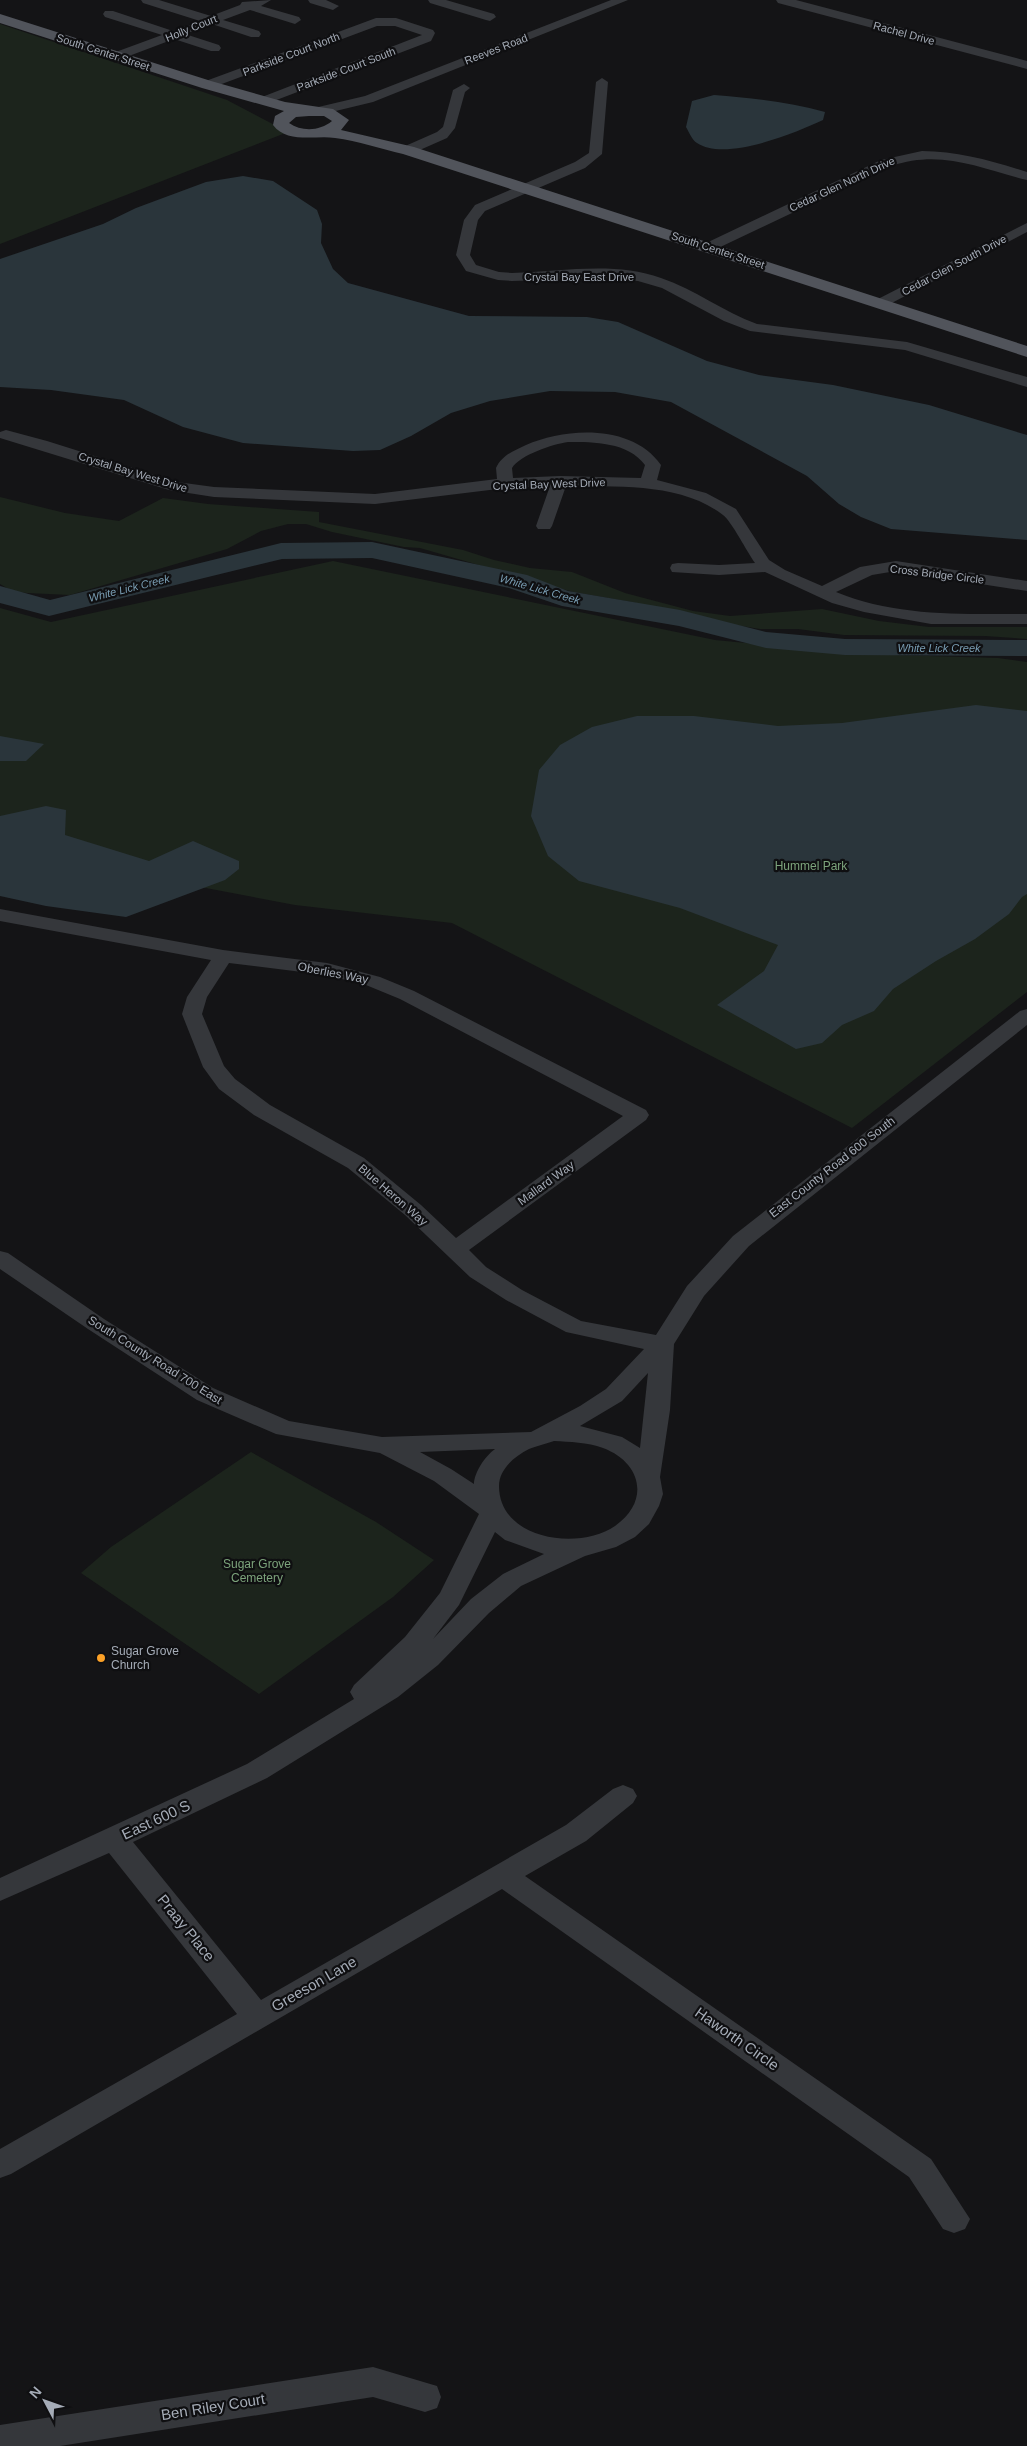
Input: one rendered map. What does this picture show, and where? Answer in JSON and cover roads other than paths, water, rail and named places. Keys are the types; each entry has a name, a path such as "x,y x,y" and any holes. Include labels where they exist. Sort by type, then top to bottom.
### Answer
{"main road":[{"name":"South Center Street","path":"0,18 207,85 266,100 291,109 334,114 352,131 397,142 408,150"},
{"name":"South Center Street","path":"207,85 226,95 259,107 290,131 335,133 408,150 1027,352"},
{"path":"280,122 285,116 314,111"},
{"path":"316,133 332,129 341,122"}],"street":[{"path":"148,0 255,34"},
{"path":"231,0 295,20"},
{"name":"Holly Court","path":"117,56 265,0"},
{"path":"314,0 333,6"},
{"path":"434,0 490,17"},
{"name":"Reeves Road","path":"314,111 369,99 622,0"},
{"name":"Rachel Drive","path":"782,0 1027,65"},
{"path":"109,14 215,48"},
{"name":"Parkside Court North","path":"207,85 376,22 396,22 423,30 429,33 426,38"},
{"name":"Parkside Court South","path":"266,100 426,38"},
{"path":"526,188 585,162 595,154 602,82"},
{"path":"408,150 442,136 449,128 459,90 464,88"},
{"name":"Reeves Road","path":"341,122 344,114 369,99"},
{"name":"Cedar Glen North Drive","path":"709,247 886,163 910,155 953,154 1027,176"},
{"name":"Crystal Bay East Drive","path":"526,188 480,208 473,214 462,256 471,268 498,276 512,277 638,277 666,285 733,320 755,328 907,346 1027,382"},
{"name":"Cedar Glen South Drive","path":"881,303 1027,227"},
{"name":"Crystal Bay West Drive","path":"2,436 41,444 175,487 207,492 375,499 506,483 560,481 648,484 700,496 730,512 763,563 823,593 864,607 931,619 1027,619"},
{"path":"506,483 504,468 512,458 546,442 567,438 587,438 620,443 647,455 653,464 648,484"},
{"path":"544,526 560,481"},
{"name":"Cross Bridge Circle","path":"823,593 866,569 896,566 1027,586"},
{"path":"678,568 719,570 769,567"},
{"name":"Oberlies Way","path":"0,915 223,956 327,969 373,981 407,995 638,1116"},
{"name":"Blue Heron Way","path":"223,956 197,997 192,1014 201,1040 214,1067 227,1084 262,1110 356,1163 413,1210 478,1272 522,1299 574,1327 612,1336 662,1344"},
{"name":"East County Road 600 South","path":"534,1438 589,1412 614,1395 662,1344 695,1291 751,1231 1027,1015"},
{"name":"Mallard Way","path":"454,1250 638,1116"},
{"name":"South County Road 700 East","path":"0,1258 143,1355 205,1394 285,1428 382,1445 428,1464 451,1478 491,1511"},
{"name":"East County Road 600 South","path":"648,1476 658,1410 662,1344"},
{"path":"307,1739 388,1690 429,1658 462,1627 480,1606 512,1580 579,1548 610,1540 633,1526 648,1506 650,1495 648,1476 643,1467 628,1451 606,1440 580,1434 534,1438 506,1451 491,1467 485,1488 491,1511 506,1529 532,1542 555,1547 579,1548"},
{"name":"South County Road 700 East","path":"382,1445 534,1438"},
{"path":"307,1739 380,1678 431,1624 461,1579 491,1511"},
{"name":"East 600 S","path":"0,1890 114,1839 257,1771 307,1739"},
{"name":"Greeson Lane","path":"0,2165 576,1833 623,1796"},
{"name":"Praay Place","path":"114,1839 256,2016"},
{"name":"Haworth Circle","path":"503,1875 920,2168 954,2219"},
{"name":"Ben Riley Court","path":"0,2440 373,2382 425,2397"}],"waterway":[{"name":"White Lick Creek","path":"0,594 49,608 186,576 281,551 372,550 517,581 562,598 680,618 766,640 845,647 1027,648"}],"place":[{"name":"Sugar Grove Church","path":"101,1658"}],"park label":[{"name":"Hummel Park","path":"811,866"},
{"name":"Sugar Grove Cemetery","path":"257,1571"}]}
